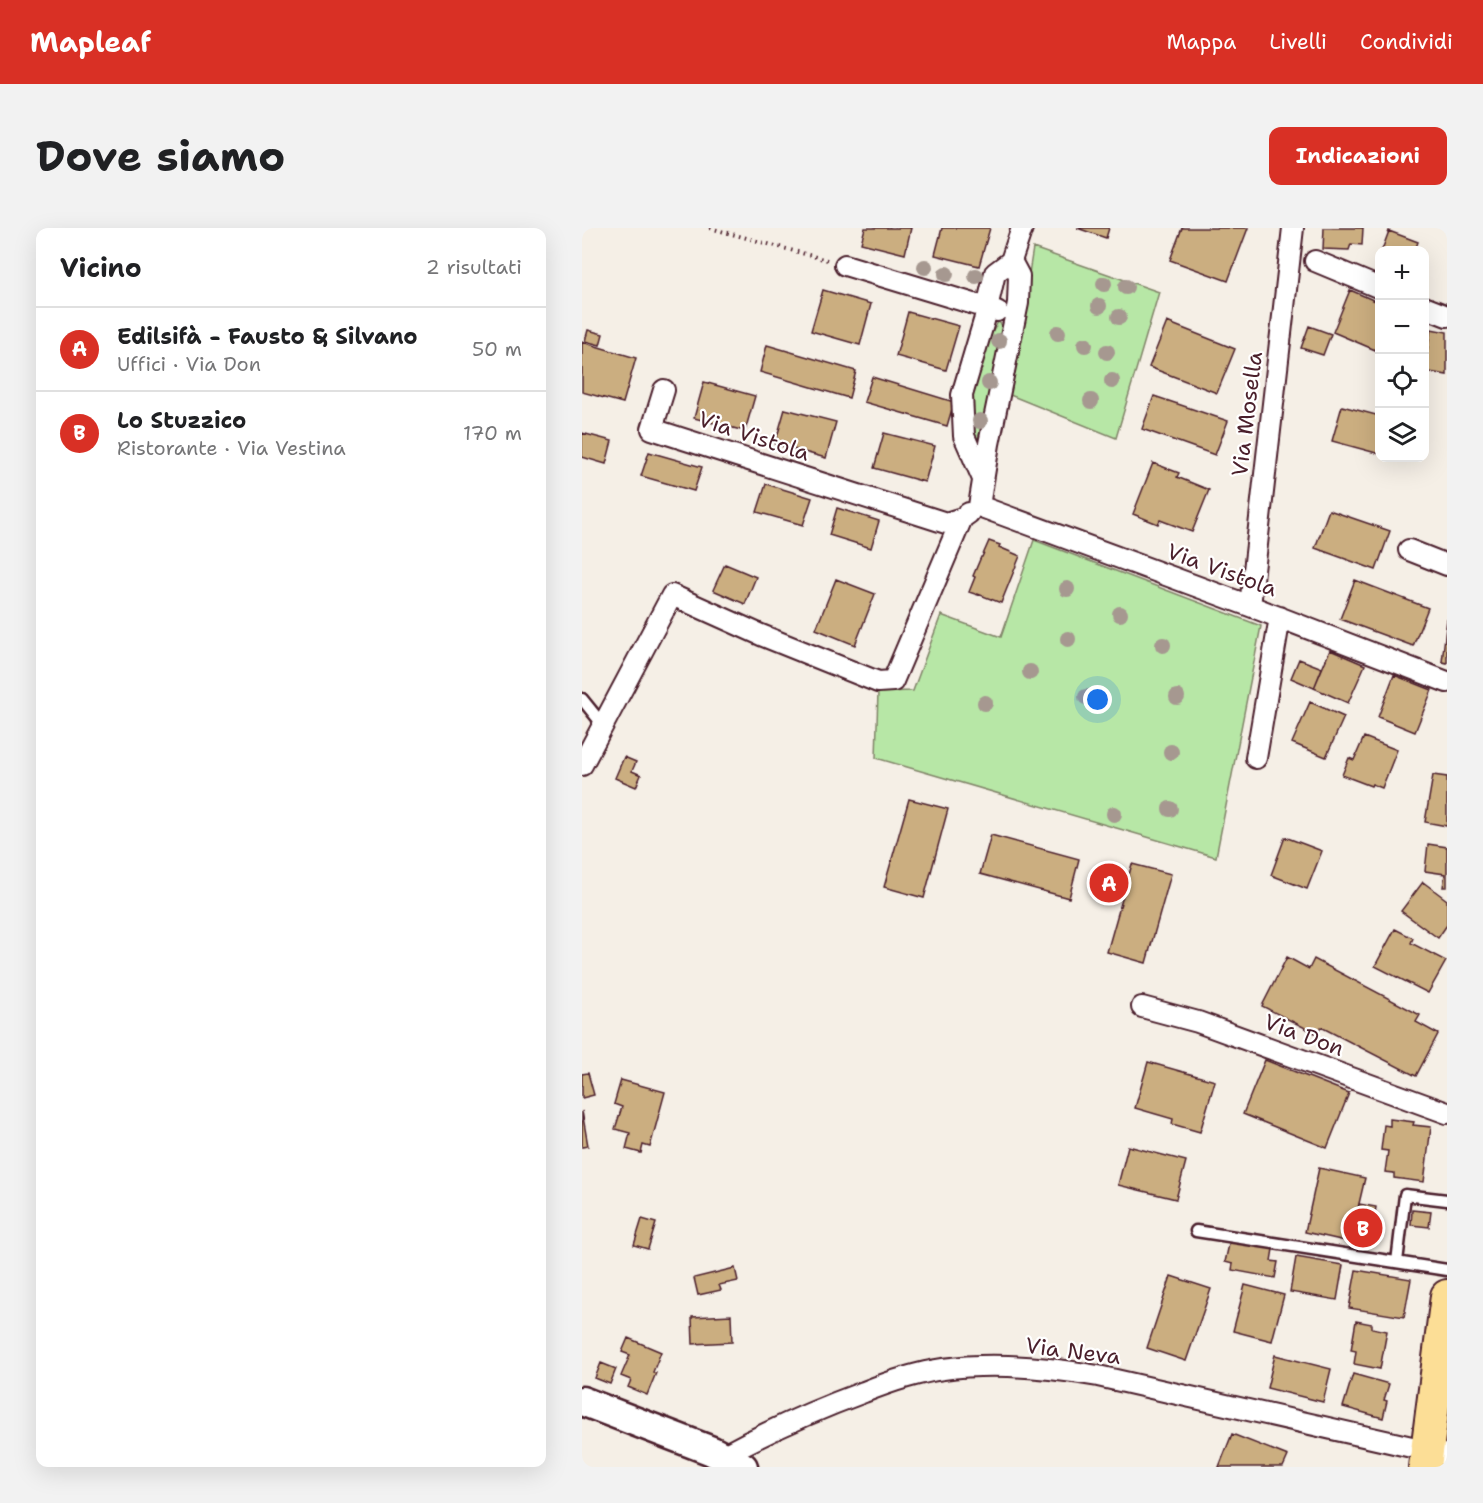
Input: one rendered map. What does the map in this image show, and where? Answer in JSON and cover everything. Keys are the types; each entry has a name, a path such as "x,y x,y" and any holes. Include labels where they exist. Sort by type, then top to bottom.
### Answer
{"main road":[{"path":"1433,1457 1447,1296"}],"street":[{"path":"983,480 964,436 962,394 995,273 1011,261 1022,228"},
{"name":"Via Mosella","path":"1250,606 1293,228"},
{"path":"582,765 672,595 761,635 878,682 893,681 962,518 979,506 1018,303 1019,276 1011,261"},
{"path":"1314,261 1375,286"},
{"path":"845,265 1015,316"},
{"path":"1429,309 1447,316"},
{"name":"Via Vistola","path":"664,390 652,429 946,523 962,518"},
{"name":"Via Vistola","path":"979,506 1280,617 1447,682"},
{"path":"1408,550 1447,565"},
{"path":"1256,758 1280,617"},
{"name":"Via Don","path":"1142,1006 1198,1022 1447,1113"},
{"name":"Via Neva","path":"732,1461 773,1429 884,1384 929,1371 990,1366 1055,1370 1098,1376 1433,1457"},
{"path":"582,1401 732,1461"}],"lane":[{"path":"582,699 603,725"},
{"path":"1397,1262 1405,1195 1447,1200"},
{"path":"1196,1231 1447,1270"}],"path":[{"path":"710,228 845,265"}],"green space":[{"path":"1033,248 1159,292 1116,438 1010,395"},
{"path":"998,322 1005,327 988,404 975,448 966,417 983,349"},
{"path":"1034,540 1261,626 1216,857 876,758 878,692 913,691 941,615 1001,637"}],"building":[{"path":"865,228 911,228 905,254 861,243"},
{"path":"942,228 990,228 979,266 935,255"},
{"path":"1077,228 1109,228 1106,238"},
{"path":"1182,228 1248,228 1228,281 1170,260"},
{"path":"1324,228 1363,228 1362,245 1351,244 1349,250 1323,249"},
{"path":"1389,231 1418,242 1416,246 1383,246"},
{"path":"823,290 871,304 860,345 811,331"},
{"path":"1350,290 1375,301 1375,350 1333,332"},
{"path":"908,312 959,326 946,370 896,356"},
{"path":"1167,322 1235,349 1217,393 1149,367"},
{"path":"1309,326 1331,334 1323,355 1301,348"},
{"path":"1431,329 1447,332 1447,375 1429,372"},
{"path":"588,330 603,334 600,345 585,341"},
{"path":"582,342 636,358 623,403 582,392"},
{"path":"767,345 856,371 849,398 760,372"},
{"path":"872,377 954,402 947,426 864,402"},
{"path":"704,382 755,396 745,431 694,418"},
{"path":"1154,396 1228,421 1215,455 1142,429"},
{"path":"1342,406 1375,415 1375,453 1332,441"},
{"path":"785,409 836,422 826,458 775,444"},
{"path":"582,433 612,441 606,464 582,457"},
{"path":"884,433 935,446 925,482 874,468"},
{"path":"649,452 702,467 694,491 641,476"},
{"path":"1153,463 1179,473 1177,477 1209,490 1192,532 1160,520 1158,524 1133,514"},
{"path":"766,484 812,498 803,525 757,512"},
{"path":"837,508 879,521 871,548 829,535"},
{"path":"1329,510 1390,531 1376,570 1315,548"},
{"path":"989,541 1020,556 1001,603 969,592 975,577 973,576"},
{"path":"725,564 756,577 745,604 713,590"},
{"path":"836,579 875,594 855,645 816,629"},
{"path":"1355,580 1428,608 1413,646 1340,619"},
{"path":"1447,619 1447,663 1442,662"},
{"path":"1330,650 1365,665 1348,703 1314,688"},
{"path":"1299,659 1322,668 1314,688 1291,678"},
{"path":"1394,675 1432,690 1415,732 1378,717"},
{"path":"1310,702 1344,717 1326,757 1292,743"},
{"path":"1364,737 1397,750 1382,788 1342,775 1349,758 1354,760"},
{"path":"624,757 636,762 632,771 641,775 636,787 615,778"},
{"path":"1433,775 1447,777 1447,826 1425,822"},
{"path":"909,799 948,809 924,898 884,887"},
{"path":"991,835 1079,859 1069,898 980,874"},
{"path":"1285,837 1322,851 1307,889 1271,875"},
{"path":"1428,844 1447,847 1447,887 1443,887 1445,874 1425,871"},
{"path":"1132,864 1171,874 1146,963 1107,952"},
{"path":"1423,882 1447,900 1447,925 1438,938 1401,911"},
{"path":"1395,929 1413,938 1411,943 1446,961 1428,993 1375,966"},
{"path":"1287,957 1309,969 1314,959 1420,1015 1416,1022 1438,1034 1416,1076 1321,1027 1317,1034 1262,1006"},
{"path":"1265,1060 1349,1093 1327,1148 1243,1114"},
{"path":"1148,1062 1215,1081 1200,1132 1172,1124 1173,1119 1135,1108"},
{"path":"588,1073 594,1095 582,1098 582,1074"},
{"path":"621,1080 665,1092 650,1147 643,1145 641,1153 626,1149 630,1133 615,1129 622,1107 614,1104"},
{"path":"582,1111 588,1146 582,1147"},
{"path":"1390,1119 1431,1127 1424,1182 1394,1178 1394,1173 1385,1172 1388,1151 1381,1150 1384,1125 1390,1126"},
{"path":"1128,1146 1186,1161 1176,1199 1118,1185"},
{"path":"1319,1168 1365,1178 1350,1242 1305,1232"},
{"path":"1359,1204 1376,1207 1370,1239 1352,1235"},
{"path":"1412,1210 1431,1212 1429,1227 1411,1225"},
{"path":"642,1219 656,1223 648,1249 634,1245"},
{"path":"1230,1240 1273,1249 1271,1261 1278,1262 1275,1278 1232,1270 1233,1264 1225,1262"},
{"path":"1296,1257 1343,1265 1337,1300 1290,1292"},
{"path":"735,1268 738,1281 719,1285 721,1290 698,1295 694,1278"},
{"path":"1356,1270 1411,1279 1404,1317 1349,1308"},
{"path":"1171,1276 1211,1289 1186,1361 1147,1348"},
{"path":"1245,1285 1284,1295 1272,1341 1233,1331"},
{"path":"731,1315 732,1342 693,1344 692,1317"},
{"path":"1356,1321 1372,1324 1372,1328 1387,1331 1380,1369 1354,1364 1356,1351 1351,1350"},
{"path":"628,1338 661,1352 647,1395 628,1387 631,1380 621,1376 630,1355 622,1352"},
{"path":"1275,1355 1331,1369 1323,1402 1267,1388"},
{"path":"601,1363 616,1369 610,1384 595,1378"},
{"path":"1353,1374 1389,1384 1384,1400 1387,1401 1383,1418 1343,1407"},
{"path":"1232,1434 1288,1456 1283,1467 1219,1467"}],"place":[{"name":"Edilsifà - Fausto & Silvano","path":"1109,883"},
{"name":"Lo Stuzzico","path":"1363,1228"}]}
